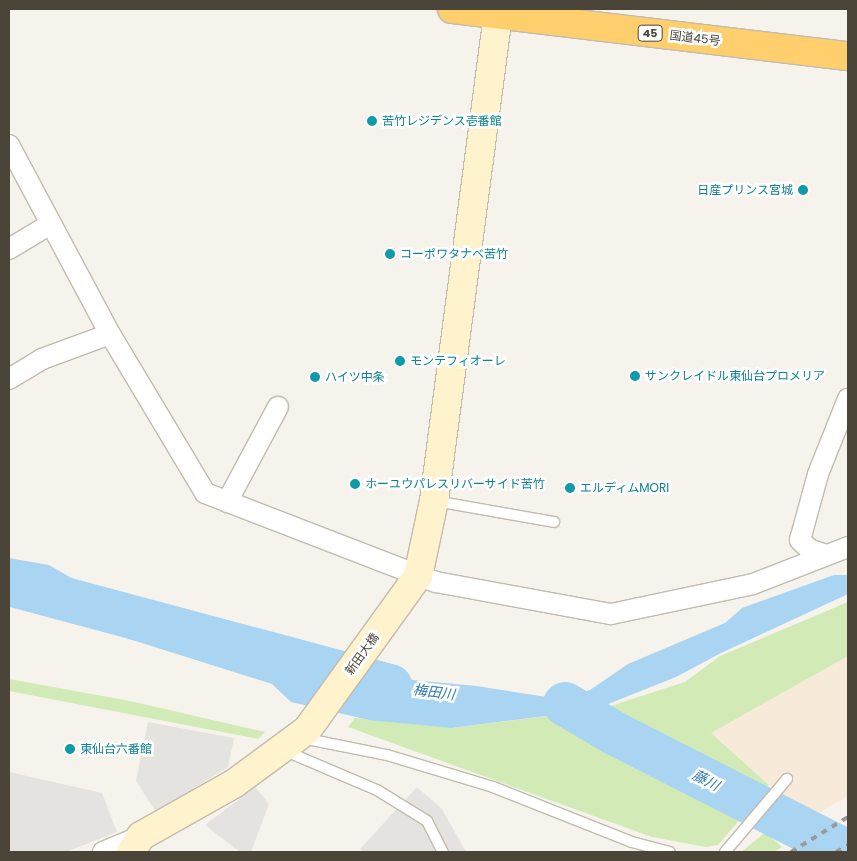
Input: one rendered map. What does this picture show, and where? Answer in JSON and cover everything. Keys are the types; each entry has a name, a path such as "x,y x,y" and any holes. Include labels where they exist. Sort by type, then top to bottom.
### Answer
{"highway":[{"name":"国道45号","path":"452,9 498,16 848,56"}],"street":[{"path":"415,580 434,501 498,16"},
{"path":"9,145 49,226 110,334 205,493 415,580 611,614 753,584 848,547"},
{"path":"9,249 49,226"},
{"path":"9,379 42,359 110,334"},
{"path":"826,555 809,549 800,540 818,474 848,399"},
{"path":"227,502 278,407"},
{"name":"新田大橋","path":"136,844 235,783 298,737 415,580"},
{"path":"103,852 136,844"}],"lane":[{"path":"434,501 554,522"},
{"path":"298,737 427,821 443,852"},
{"path":"298,737 387,755 493,787 632,842 670,852"},
{"path":"725,852 787,779"}],"shaded area":[{"path":"848,656 848,796 808,819 711,733"},
{"path":"148,722 234,738 228,767 156,812 136,781"},
{"path":"9,772 102,793 117,832 66,852 9,852"},
{"path":"255,787 269,804 251,852 240,852 205,825"},
{"path":"417,787 442,809 466,852 363,852 360,849"}],"green space":[{"path":"848,602 848,656 711,733 769,785 756,799 619,731 595,711 685,682 720,656"},
{"path":"9,679 130,701 265,732 258,739 9,691"},
{"path":"563,714 743,816 718,845 706,847 652,837 348,727 355,718 451,728"},
{"path":"766,832 782,847 774,852 741,852"}],"water":[{"path":"9,558 49,565 111,601 200,629 278,667 476,686 559,699 590,690 628,664 725,623 742,608 834,575 848,575 848,594 719,654 676,677 593,710 451,728 369,720 291,702 272,684 123,637 42,582 9,580"}],"waterway":[{"name":"梅田川","path":"9,584 391,686"},
{"name":"藤川","path":"565,704 616,734 848,852"}],"railway":[{"path":"791,852 848,817"},
{"path":"836,852 848,845"}],"place":[{"name":"苦竹レジデンス壱番館","path":"372,121"},
{"name":"日産プリンス宮城","path":"803,190"},
{"name":"コーポワタナベ苦竹","path":"390,254"},
{"name":"モンテフィオーレ","path":"400,361"},
{"name":"サンクレイドル東仙台プロメリア","path":"635,376"},
{"name":"ハイツ中条","path":"315,377"},
{"name":"ホーユウパレスリバーサイド苦竹","path":"355,484"},
{"name":"エルディムMORI","path":"570,488"},
{"name":"東仙台六番館","path":"70,749"}]}
